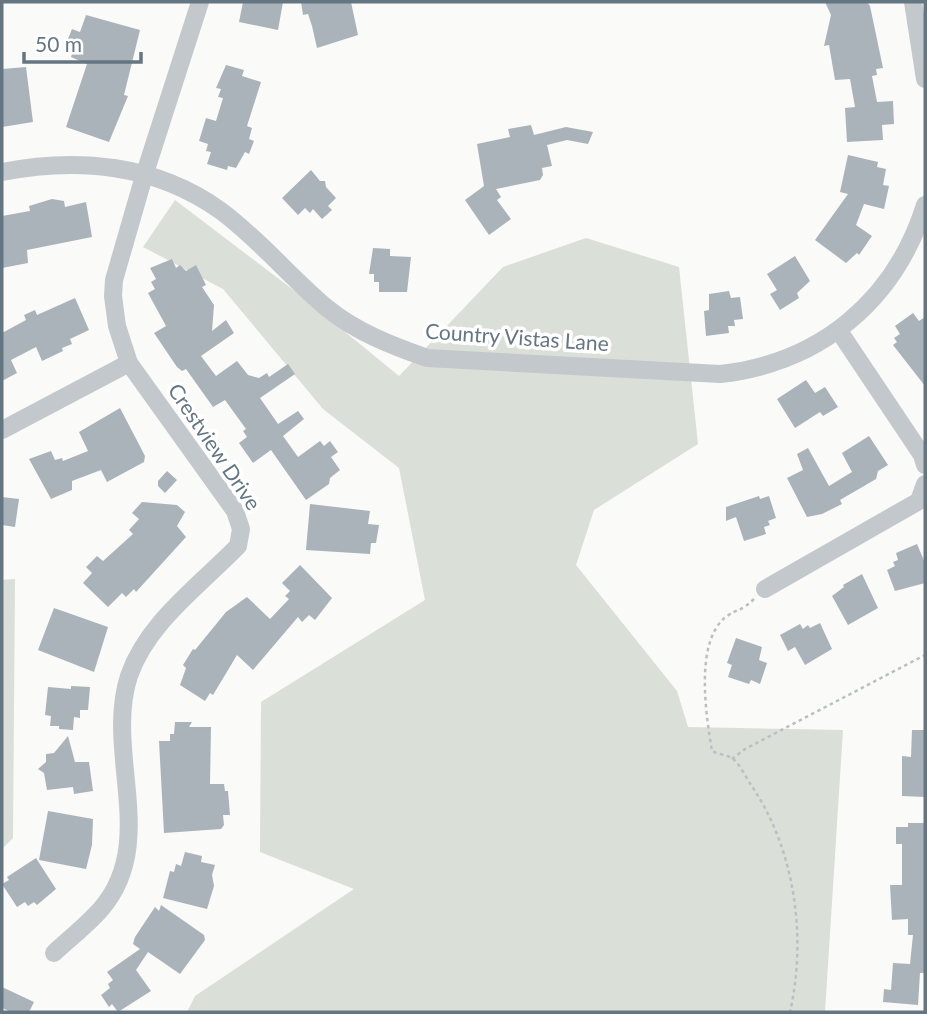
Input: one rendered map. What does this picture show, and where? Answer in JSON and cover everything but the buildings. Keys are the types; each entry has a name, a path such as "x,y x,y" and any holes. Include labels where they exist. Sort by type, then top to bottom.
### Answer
{"street":[{"name":"Crestview Drive","path":"54,953 101,909 123,867 130,821 122,716 125,690 135,660 158,625 238,546 241,529 234,511 129,363 117,326 114,281 144,176 200,2"},
{"path":"913,2 925,79"},
{"name":"Country Vistas Lane","path":"2,172 39,164 78,163 114,167 193,194 222,212 330,310 387,344 427,358 720,374 783,361 839,331 887,284 910,245 925,205"},
{"path":"839,331 922,455 925,465"},
{"path":"2,430 129,363"},
{"path":"765,589 919,501 925,484"}],"path":[{"path":"765,589 743,610 728,616 708,643 707,725 712,751 732,759 762,802 787,858 796,911 796,971 790,1012"},
{"path":"732,759 745,749 925,654"}],"shaded area":[{"path":"175,200 300,295 399,376 503,267 586,238 679,267 698,444 594,510 576,565 677,691 688,727 843,730 825,1012 187,1012 195,996 354,889 260,852 261,702 425,600 399,468 323,409 223,289 143,247"},
{"path":"15,579 13,838 2,849 2,580"}]}
